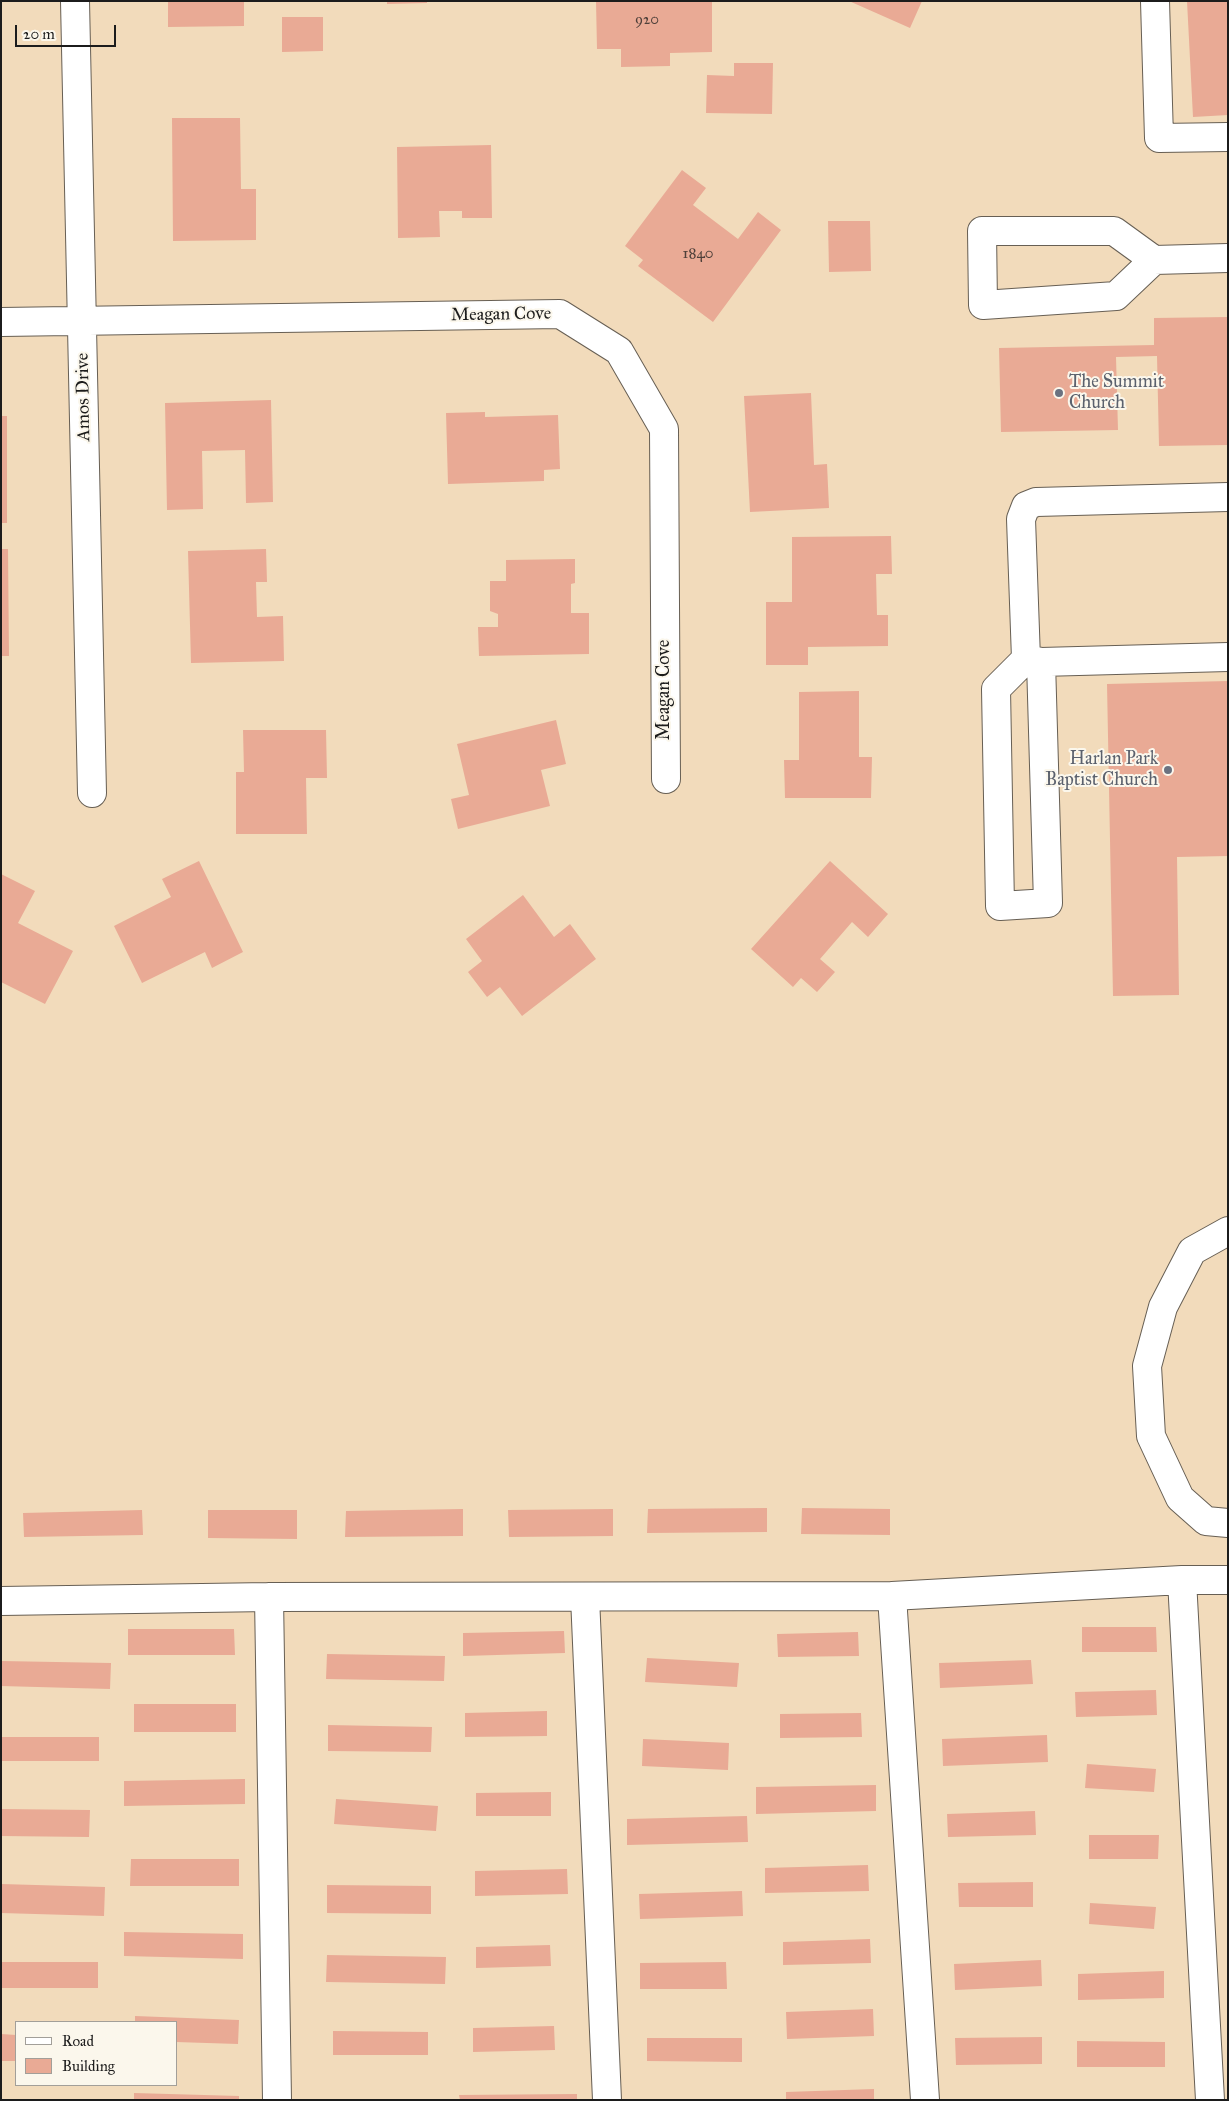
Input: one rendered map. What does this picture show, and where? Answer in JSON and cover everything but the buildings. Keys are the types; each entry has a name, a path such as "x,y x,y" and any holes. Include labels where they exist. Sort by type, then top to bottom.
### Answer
{"street":[{"name":"Amos Drive","path":"75,1 92,793"},
{"path":"1155,1 1159,138 1228,137"},
{"path":"1154,260 1116,296 983,305 982,231 1114,231 1154,260 1228,258"},
{"name":"Meagan Cove","path":"1,322 560,314 619,350 664,428 666,779"},
{"path":"1228,497 1036,502 1026,506 1021,519 1033,661 1048,903 1000,906 996,689 1033,661 1228,657"},
{"path":"1228,1231 1192,1252 1163,1307 1147,1366 1151,1436 1180,1498 1206,1521 1228,1523"},
{"path":"1182,1580 1210,2100"},
{"path":"1,1601 269,1597 892,1596 1182,1580 1228,1580"},
{"path":"585,1596 607,2100"},
{"path":"892,1596 924,2100"},
{"path":"269,1597 277,2100"}],"place":[{"name":"The Summit Church","path":"1059,393"},
{"name":"Harlan Park Baptist Church","path":"1168,770"}]}
